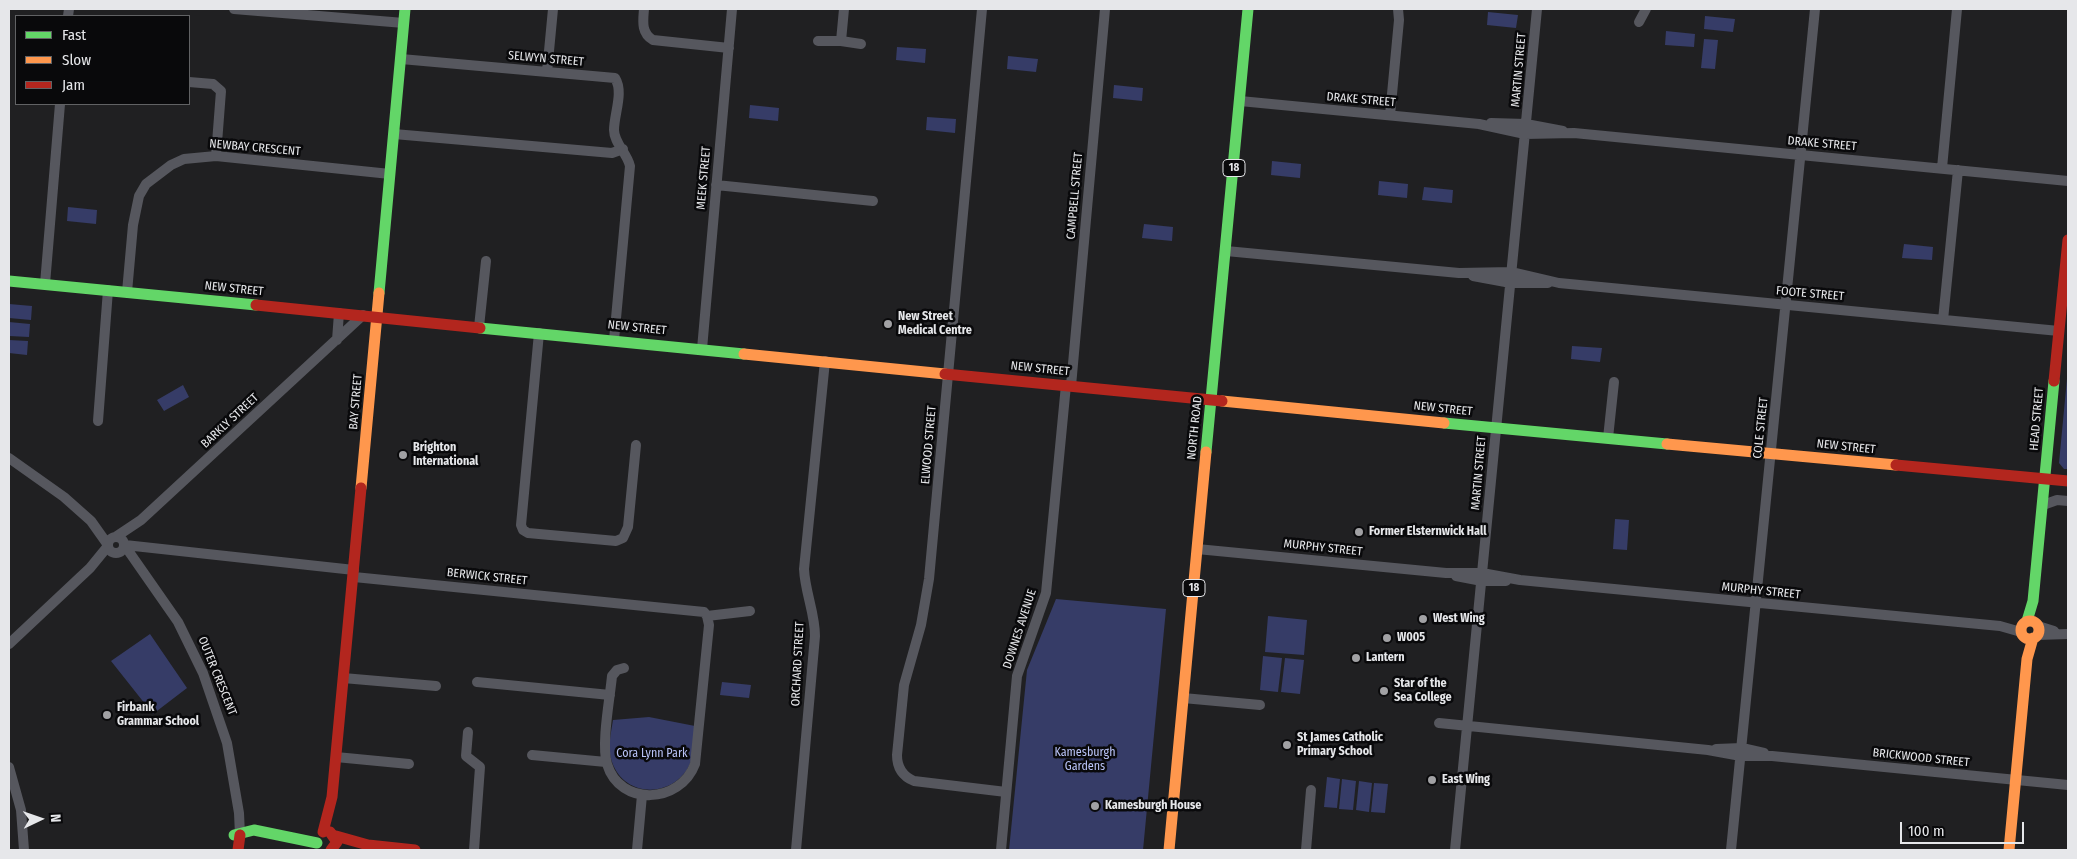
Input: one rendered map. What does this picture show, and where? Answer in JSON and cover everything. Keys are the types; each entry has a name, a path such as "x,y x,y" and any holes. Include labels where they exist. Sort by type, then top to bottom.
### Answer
{"main road":[{"name":"BAY STREET","path":"326,843 354,573 405,9"},
{"name":"NORTH ROAD","path":"1168,850 1248,9"},
{"name":"HEAD STREET","path":"2009,850 2068,240"},
{"name":"NEW STREET","path":"9,281 1496,428 2068,482"},
{"path":"239,835 254,839 276,836 292,837 326,843 415,850"},
{"name":"OUTER CRESCENT","path":"238,850 239,835"}],"street":[{"path":"234,9 404,23"},
{"path":"547,72 553,9"},
{"path":"644,9 644,29 652,40 729,48"},
{"name":"MEEK STREET","path":"702,349 732,9"},
{"path":"841,41 844,9"},
{"name":"ELWOOD STREET","path":"982,9 929,578 921,625 904,685 897,762 906,777 920,783 1006,792"},
{"name":"CAMPBELL STREET","path":"1068,386 1104,9"},
{"path":"1390,115 1399,20 1398,9"},
{"name":"MARTIN STREET","path":"1456,850 1537,9"},
{"path":"1638,22 1646,9"},
{"name":"COLE STREET","path":"1731,850 1815,9"},
{"path":"1942,168 1957,9"},
{"path":"818,41 841,41 861,44"},
{"name":"SELWYN STREET","path":"401,59 615,78 618,87 615,134 623,149"},
{"path":"190,82 213,84 221,91 216,156"},
{"name":"DRAKE STREET","path":"1240,102 2068,181"},
{"path":"45,284 60,105"},
{"path":"394,134 612,154 623,149 630,166 614,340"},
{"name":"NEWBAY CRESCENT","path":"127,292 134,211 139,196 146,184 158,173 184,159 216,156 390,174"},
{"path":"1943,320 1958,170"},
{"path":"716,185 872,201"},
{"name":"FOOTE STREET","path":"1226,251 1459,273 1510,283 1559,282"},
{"path":"479,327 486,261"},
{"name":"FOOTE STREET","path":"1459,273 1512,272 1559,282 2059,331"},
{"path":"98,422 108,290"},
{"path":"337,340 339,313"},
{"name":"BARKLY STREET","path":"9,644 363,316"},
{"path":"539,333 521,525 523,530 528,533 620,540 625,536 628,526 636,445"},
{"name":"ORCHARD STREET","path":"796,850 814,636 814,618 805,589 804,569 825,361"},
{"path":"1608,438 1614,382"},
{"name":"DOWNES AVENUE","path":"1001,850 1017,676 1046,593 1068,386"},
{"name":"OUTER CRESCENT","path":"9,458 45,482 117,545 145,575 178,622 203,673 225,734 235,798 233,812 239,835"},
{"path":"2043,505 2057,500 2068,502"},
{"name":"BERWICK STREET","path":"117,545 698,611 707,616"},
{"name":"MURPHY STREET","path":"1198,549 2064,633"},
{"path":"624,668 617,670 612,676 605,746 606,762 609,770 621,784 645,795 664,794 682,784 693,772 696,764 709,624 707,616 750,612"},
{"path":"344,678 436,686"},
{"path":"477,682 610,695"},
{"path":"1183,698 1260,706"},
{"name":"BRICKWOOD STREET","path":"1439,723 2068,785"},
{"path":"468,732 466,756 480,767 474,850"},
{"path":"532,755 606,762"},
{"path":"336,757 409,764"},
{"path":"9,767 21,810 24,850"},
{"path":"1306,850 1311,790"},
{"path":"637,850 645,795"},
{"path":"643,850 645,795"}],"green space":[{"path":"1488,12 1518,15 1516,28 1487,25"},
{"path":"1705,16 1735,19 1733,32 1704,29"},
{"path":"1666,31 1695,34 1694,47 1665,45"},
{"path":"1704,39 1718,40 1715,69 1701,68"},
{"path":"897,47 926,49 925,63 896,60"},
{"path":"1008,56 1038,59 1036,72 1007,69"},
{"path":"1114,85 1143,88 1142,101 1113,98"},
{"path":"750,105 779,108 778,121 749,118"},
{"path":"927,117 956,119 955,133 926,130"},
{"path":"1272,161 1301,164 1300,178 1271,175"},
{"path":"1379,181 1408,184 1407,198 1378,195"},
{"path":"1424,187 1453,190 1452,203 1422,200"},
{"path":"68,207 97,210 96,224 67,221"},
{"path":"1144,224 1173,227 1172,241 1142,238"},
{"path":"1904,244 1933,247 1932,260 1902,258"},
{"path":"9,304 32,306 31,320 9,318"},
{"path":"9,322 30,324 29,337 9,336"},
{"path":"9,340 28,341 27,355 9,353"},
{"path":"1572,346 1602,348 1600,362 1571,359"},
{"path":"2068,368 2068,469 2064,469 2059,463"},
{"path":"183,385 189,397 164,411 157,400"},
{"path":"1615,519 1629,520 1627,550 1613,549"},
{"name":"Kamesburgh Gardens","path":"1056,599 1166,609 1143,850 1009,850 1027,670"},
{"path":"1268,616 1307,620 1304,655 1265,652"},
{"path":"150,634 187,688 153,714 111,661"},
{"path":"1263,656 1282,658 1278,692 1260,690"},
{"path":"1285,658 1304,660 1300,694 1281,692"},
{"path":"722,682 751,685 749,698 720,695"},
{"name":"Cora Lynn Park","path":"649,717 695,726 693,756 683,775 673,783 662,788 650,790 638,788 627,783 618,774 612,762 610,746 613,720"},
{"path":"1327,777 1340,779 1337,808 1324,807"},
{"path":"1342,779 1356,781 1353,810 1339,809"},
{"path":"1359,781 1372,783 1369,812 1356,810"},
{"path":"1374,783 1388,784 1385,813 1371,812"}],"traffic: fast":[{"path":"379,293 405,9"},
{"path":"1206,452 1248,9"},
{"path":"9,281 256,305"},
{"path":"480,328 744,354"},
{"path":"2027,621 2033,601 2054,381"},
{"path":"1444,423 1667,444"},
{"path":"234,835 254,830 317,843"}],"traffic: slow":[{"path":"361,488 379,293"},
{"path":"744,354 945,374"},
{"path":"1222,401 1444,423"},
{"path":"1667,444 1896,465"},
{"path":"1169,850 1206,452"},
{"path":"2030,621 2036,624 2039,630 2036,636 2030,639 2024,636 2021,630 2024,624 2030,621"},
{"path":"2009,850 2027,659 2033,638"}],"traffic: jam":[{"path":"2054,381 2068,240"},
{"path":"256,305 480,328"},
{"path":"945,374 1222,401"},
{"path":"1896,465 2068,481"},
{"path":"323,832 332,797 361,488"},
{"path":"330,832 337,842 331,850"},
{"path":"238,850 240,835"},
{"path":"336,836 368,845 415,850"}],"place":[{"name":"New Street Medical Centre","path":"888,324"},
{"name":"Brighton International","path":"403,455"},
{"name":"Former Elsternwick Hall","path":"1359,532"},
{"name":"West Wing","path":"1423,619"},
{"name":"W005","path":"1387,638"},
{"name":"Lantern","path":"1356,658"},
{"name":"Star of the Sea College","path":"1384,691"},
{"name":"Firbank Grammar School","path":"107,715"},
{"name":"St James Catholic Primary School","path":"1287,745"},
{"name":"East Wing","path":"1432,780"},
{"name":"Kamesburgh House","path":"1095,806"}]}
